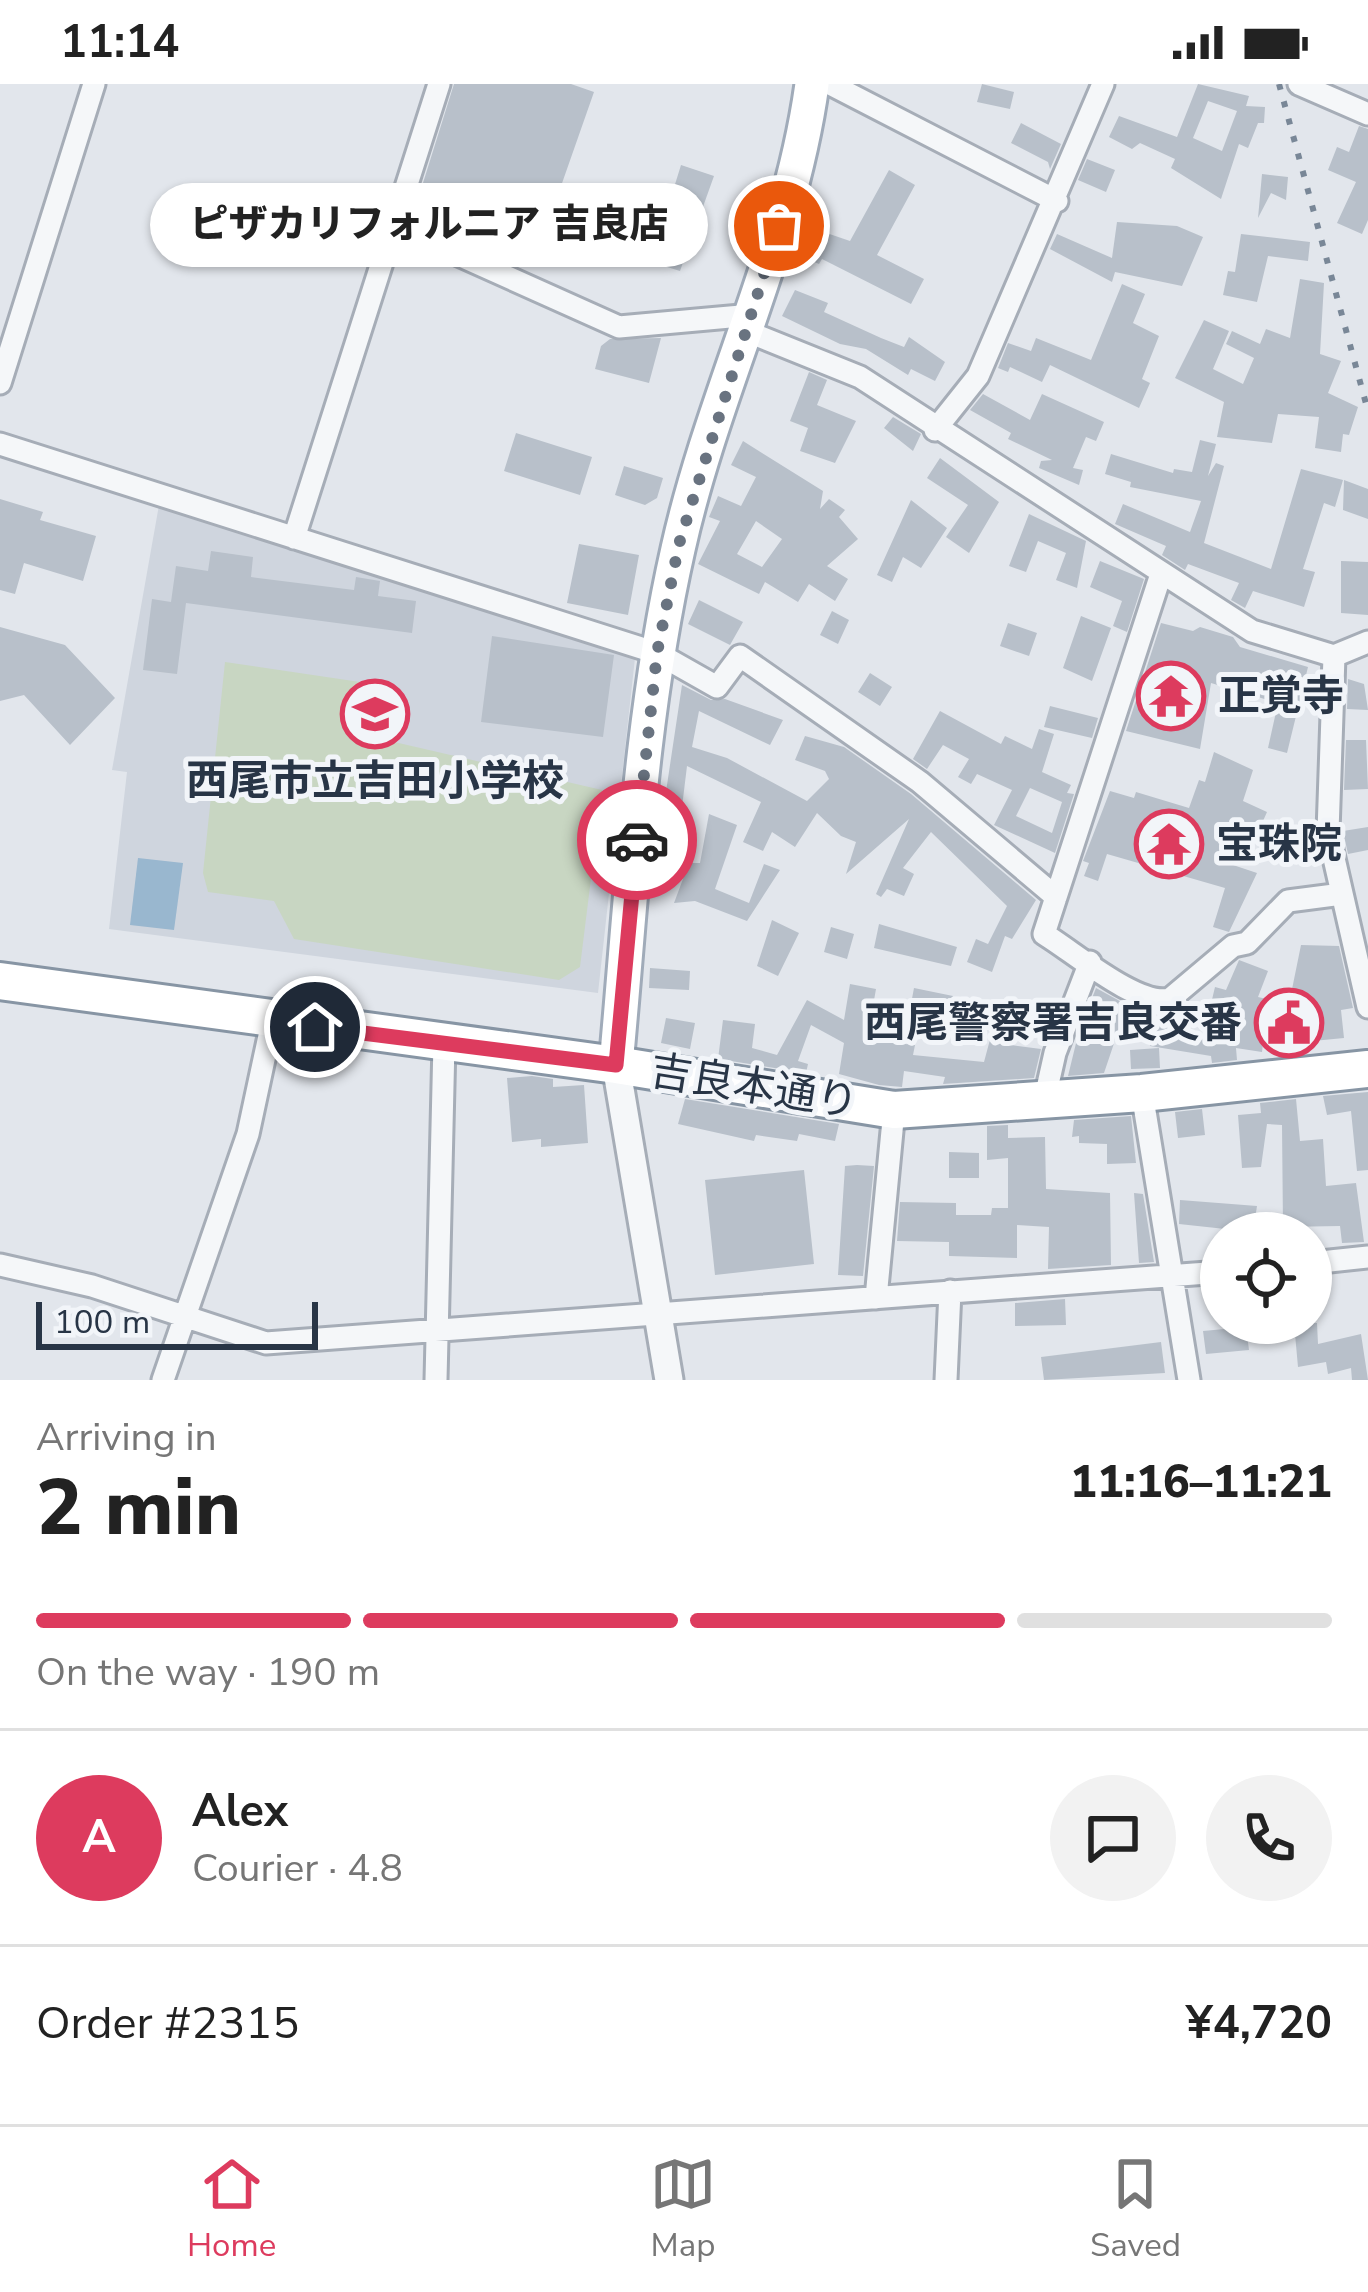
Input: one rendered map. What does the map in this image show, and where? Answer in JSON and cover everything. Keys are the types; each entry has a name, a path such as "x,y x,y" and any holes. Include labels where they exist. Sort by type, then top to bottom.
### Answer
{"highway":[{"name":"吉良本通り","path":"0,982 616,1065 895,1110 1044,1102 1368,1069"}],"main road":[{"path":"616,1065 657,653 679,544 793,181 812,84"}],"street":[{"path":"0,383 94,84"},
{"path":"294,538 439,84"},
{"path":"830,84 1057,201"},
{"path":"934,430 978,376 1057,201 1103,84"},
{"path":"1299,84 1368,114"},
{"path":"394,226 619,327 749,323 860,377 934,430 1252,631 1334,656 1368,642"},
{"path":"0,444 657,653 716,687 740,656 920,782 1056,897"},
{"path":"1160,574 1045,934 1139,997 1157,1002 1170,999 1232,946 1247,943 1288,902 1342,894"},
{"path":"1334,656 1328,832 1368,1007"},
{"path":"1044,1102 1055,1054 1090,962"},
{"path":"164,1380 248,1134 272,1022"},
{"path":"436,1380 443,1043"},
{"path":"616,1065 670,1380"},
{"path":"1142,1093 1189,1380"},
{"path":"876,1298 895,1110"},
{"path":"1332,1261 1368,1257"},
{"path":"0,1265 92,1286 266,1342 1200,1274"},
{"path":"946,1380 950,1292"}],"shaded area":[{"name":"西尾市立吉田小学校","path":"159,505 635,658 598,993 109,929 127,772 112,770"}],"green space":[{"path":"225,662 360,682 390,741 602,790 580,967 559,980 294,939 274,901 208,892 203,873"}],"water":[{"path":"138,858 183,863 174,930 130,925"}],"building":[{"path":"454,84 571,84 594,92 540,246 510,236 503,258 412,218"},
{"path":"982,84 1014,92 1010,109 977,102"},
{"path":"1198,84 1249,96 1246,106 1265,107 1264,123 1258,123 1248,148 1239,144 1221,199 1171,168 1175,159 1140,143 1132,149 1109,137 1119,116 1177,137","holes":["1208,101 1237,111 1222,151 1193,138"]},
{"path":"1021,123 1061,144 1050,169 1048,162 1011,143"},
{"path":"1359,126 1368,129 1368,220 1362,234 1337,223 1356,182 1328,170 1337,147 1349,152"},
{"path":"1087,159 1115,170 1106,192 1078,180"},
{"path":"681,165 714,176 680,271 651,262"},
{"path":"889,170 915,185 877,255 924,279 911,304 822,259 819,264 796,254 809,227 850,241"},
{"path":"1262,174 1288,177 1286,200 1271,193 1258,218"},
{"path":"1117,222 1177,226 1203,237 1182,286 1115,272 1112,282 1050,249 1057,234 1112,258"},
{"path":"1241,234 1310,242 1308,261 1268,256 1257,302 1223,295 1228,271 1235,272"},
{"path":"1300,279 1324,283 1320,354 1341,361 1328,393 1358,407 1349,435 1343,434 1341,452 1315,448 1319,417 1278,414 1272,443 1217,437 1224,402 1175,378 1204,320 1229,331 1213,369 1243,384 1254,358 1226,344 1232,331 1260,344 1266,329 1290,338"},
{"path":"1122,284 1145,294 1133,323 1159,336 1142,379 1150,383 1139,408 1050,365 1042,382 1010,367 1008,372 998,368 1008,343 1031,351 1036,338 1091,360"},
{"path":"795,290 828,303 824,312 881,338 904,347 909,337 945,362 935,381 911,369 908,375 866,349 840,344 782,316"},
{"path":"661,338 649,383 595,369 601,346 610,339"},
{"path":"809,372 827,380 817,405 856,421 835,463 800,451 808,428 790,421"},
{"path":"983,394 1030,420 1042,394 1104,422 1096,441 1086,437 1073,468 1083,470 1079,485 1039,468 1041,461 1052,460 1008,439 1011,433 970,410"},
{"path":"893,417 921,434 913,451 884,428"},
{"path":"516,433 592,457 580,495 504,471"},
{"path":"1200,440 1216,444 1208,476 1216,463 1224,466 1204,543 1271,569 1301,469 1343,480 1335,507 1324,503 1303,569 1315,572 1304,607 1253,591 1245,608 1231,600 1239,583 1188,564 1185,570 1162,555 1166,546 1115,524 1123,504 1190,532 1201,501 1130,487 1131,482 1105,474 1111,454 1173,473 1174,469 1192,472"},
{"path":"743,441 823,491 820,509 829,499 845,510 839,517 858,539 827,566 848,579 835,601 809,584 798,602 765,582 759,594 698,564 720,521 709,517 718,496 741,506 756,477 731,465","holes":["756,521 782,539 762,567 737,554"]},
{"path":"940,458 999,502 969,553 946,537 968,505 927,478"},
{"path":"624,466 663,478 657,498 645,505 615,495"},
{"path":"1344,480 1368,489 1368,519 1343,510"},
{"path":"0,499 43,512 40,520 96,536 83,581 24,563 15,594 0,590"},
{"path":"911,500 947,528 921,568 903,557 892,582 877,575"},
{"path":"1029,514 1086,541 1077,588 1056,580 1066,553 1038,541 1026,572 1009,566"},
{"path":"579,544 639,555 628,615 567,603"},
{"path":"211,551 253,557 251,577 354,590 356,577 380,581 378,596 416,601 412,633 186,603 177,674 143,670 152,599 171,602 176,566 208,571"},
{"path":"1100,561 1144,579 1127,632 1113,626 1122,601 1090,587"},
{"path":"1341,561 1368,562 1368,615 1341,613"},
{"path":"699,600 743,622 730,645 688,624"},
{"path":"832,611 849,620 838,644 820,635"},
{"path":"1081,616 1111,628 1092,681 1063,668"},
{"path":"1008,623 1037,633 1029,656 1000,646"},
{"name":"正覚寺","path":"1161,623 1193,631 1200,627 1233,637 1240,647 1308,667 1287,753 1268,748 1278,703 1211,683 1200,749 1126,731"},
{"path":"0,627 65,645 115,698 70,745 24,695 0,701"},
{"path":"492,636 614,655 603,737 481,722"},
{"path":"870,673 892,687 880,706 858,692"},
{"path":"1348,679 1364,684 1368,710 1347,709"},
{"path":"682,685 711,700 725,699 783,720 770,745 699,711 692,747 727,758 807,801 829,779 825,771 795,760 805,736 844,747 911,794 1036,900 1012,939 1005,936 992,972 967,962 976,939 988,944 1007,906 931,832 903,868 914,874 904,896 887,889 881,897 876,894 909,819 846,874 856,842 841,836 817,813 795,847 772,832 763,851 743,842 761,802 687,766 682,807 664,805"},
{"path":"1050,706 1098,718 1092,738 1044,727"},
{"path":"940,711 1001,744 1005,736 1032,749 1039,729 1054,734 1042,772 1071,785 1067,793 1074,794 1055,853 994,825 1012,790 977,774 971,784 958,777 969,759 943,745 927,769 913,759","holes":["1030,788 1062,802 1052,833 1016,816"]},
{"path":"1346,740 1366,740 1368,789 1344,790"},
{"name":"宝珠院","path":"1214,752 1253,770 1243,801 1267,812 1259,830 1243,823 1230,864 1257,873 1229,932 1213,927 1225,888 1107,854 1098,881 1084,876 1089,863 1083,861 1110,791 1134,798 1136,792 1189,808 1199,780 1205,782"},
{"path":"709,814 737,825 715,889 749,903 764,864 780,870 747,921 695,901 674,903 689,863 700,863"},
{"path":"1368,827 1368,850 1348,854 1343,831"},
{"path":"772,920 799,933 778,976 757,966"},
{"path":"879,924 957,947 951,966 874,948"},
{"path":"831,927 854,934 847,959 824,952"},
{"path":"1301,945 1339,946 1353,1008 1341,1010 1344,1038 1313,1041 1308,1011 1290,1013 1292,1034 1264,1035 1262,1052 1236,1048 1237,1060 1212,1063 1211,1056 1150,1046 1154,1020 1204,1033 1215,987 1226,990 1239,960 1268,971 1258,997 1289,1004"},
{"path":"650,968 690,971 689,990 649,988"},
{"path":"850,984 876,989 867,1040 915,1045 913,1055 984,1062 995,1021 1016,1027 1011,1045 1041,1049 1034,1078 943,1084 945,1077 904,1071 902,1087 879,1085 839,1074 844,1043 811,1025 798,1061 808,1064 806,1073 718,1059 723,1020 755,1024 752,1048 777,1055 807,1000 844,1020"},
{"path":"914,988 953,996 949,1017 910,1009"},
{"path":"1096,988 1127,1005 1104,1073 1068,1076 1078,1035 1095,1043 1110,1015 1089,1006"},
{"path":"666,1018 695,1023 690,1049 661,1043"},
{"path":"1159,1048 1160,1068 1131,1069 1130,1050"},
{"path":"507,1078 553,1079 553,1087 584,1085 588,1143 541,1147 541,1139 512,1142"},
{"path":"1368,1092 1368,1170 1357,1171 1351,1111 1327,1115 1323,1096"},
{"path":"685,1099 839,1124 835,1141 799,1134 797,1141 756,1135 754,1141 678,1124"},
{"path":"1296,1099 1300,1141 1323,1139 1326,1186 1356,1183 1364,1242 1342,1243 1340,1226 1332,1226 1332,1212 1283,1212 1282,1125 1267,1124 1261,1167 1242,1168 1238,1115 1261,1113 1260,1103"},
{"path":"1202,1109 1205,1135 1178,1138 1175,1112"},
{"path":"1131,1116 1136,1163 1107,1164 1107,1144 1079,1143 1079,1136 1072,1137 1074,1120"},
{"path":"1008,1125 1008,1138 1045,1137 1046,1189 1110,1193 1111,1265 1048,1269 1049,1227 1017,1225 1017,1258 949,1256 949,1242 897,1241 900,1202 956,1203 956,1215 991,1215 992,1208 1008,1208 1008,1158 987,1160 987,1126"},
{"path":"949,1152 979,1153 979,1178 949,1178"},
{"path":"845,1166 874,1166 863,1276 838,1275"},
{"path":"804,1170 814,1264 715,1275 705,1180"},
{"path":"1134,1193 1143,1194 1154,1262 1139,1263"},
{"path":"1180,1200 1257,1206 1256,1212 1200,1212 1200,1226 1179,1224"},
{"path":"1065,1299 1066,1325 1015,1326 1015,1303"},
{"path":"1361,1334 1368,1380 1352,1380 1351,1368 1328,1374 1326,1362 1298,1367 1296,1344 1332,1344"},
{"path":"1161,1342 1165,1373 1044,1380 1041,1357"},
{"path":"1205,1344 1248,1344 1249,1350 1206,1354"}],"railway":[{"path":"1279,84 1368,411"}],"way so far":[{"path":"637,840 657,653 679,544 779,226"}],"place":[{"name":"ピザカリフォルニア 吉良店","path":"779,226"},
{"name":"正覚寺","path":"1171,696"},
{"name":"西尾市立吉田小学校","path":"375,714"},
{"name":"宝珠院","path":"1169,844"},
{"name":"西尾警察署吉良交番","path":"1289,1023"}],"route":[{"path":"315,1027 616,1065 637,840"}]}
